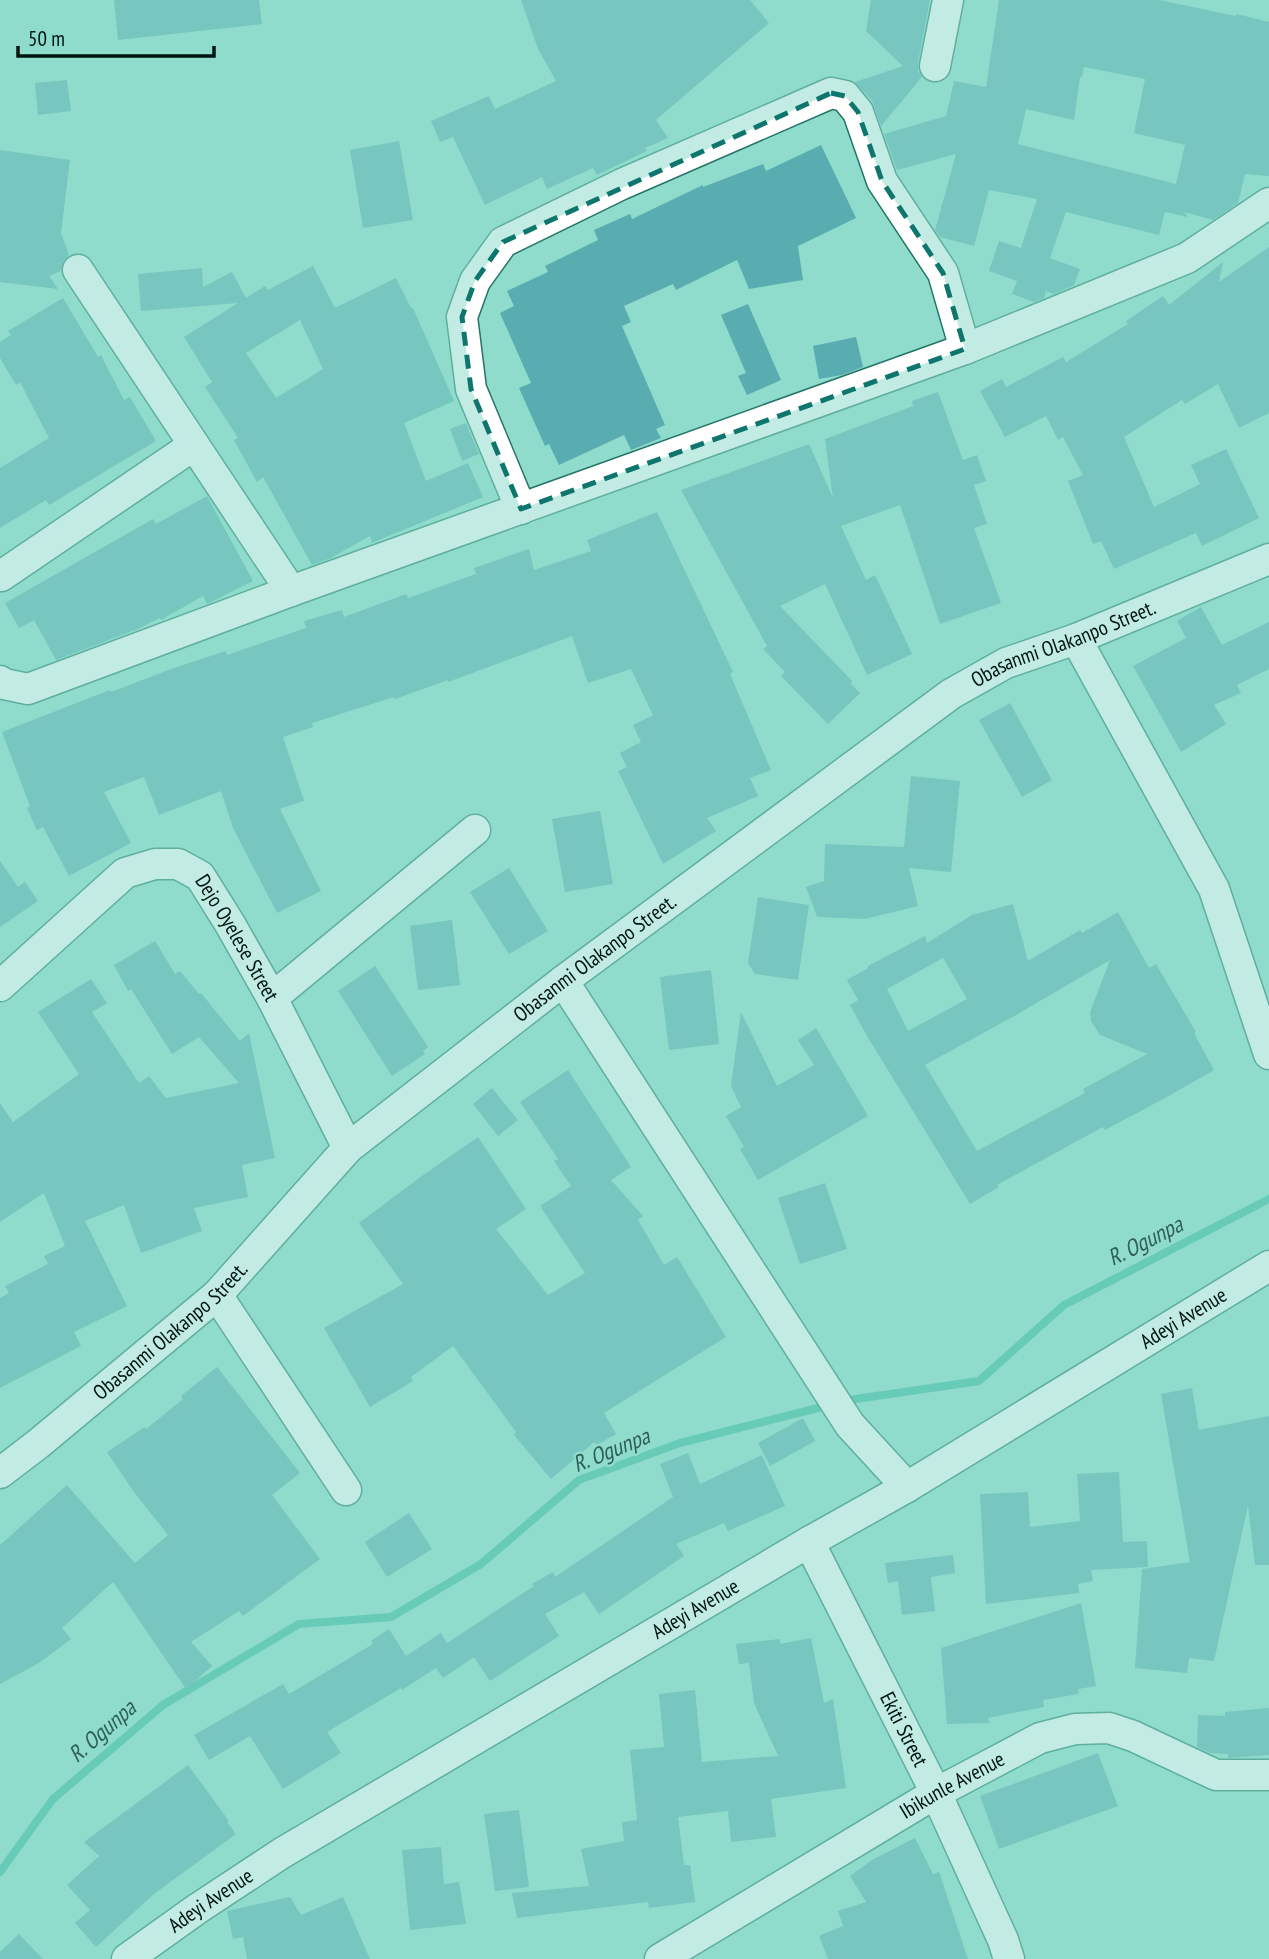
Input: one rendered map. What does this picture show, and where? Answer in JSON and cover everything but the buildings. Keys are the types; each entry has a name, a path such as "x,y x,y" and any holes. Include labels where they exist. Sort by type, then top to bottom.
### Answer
{"street":[{"path":"935,66 948,0"},
{"path":"521,509 471,389 462,317 475,281 503,242 622,184 831,93 845,96 858,112 882,181 943,273 965,349"},
{"path":"0,681 28,689 291,591 965,349 1187,258 1269,203"},
{"path":"78,270 291,591"},
{"path":"1,576 194,445"},
{"name":"Obasanmi Olakanpo Street.","path":"0,1473 217,1295 348,1148 563,981 951,694 1006,663 1076,639 1269,559"},
{"path":"1076,639 1214,889 1269,1054"},
{"path":"272,998 475,830"},
{"name":"Dejo Oyelese Street","path":"0,986 125,873 155,864 178,864 200,876 272,998 348,1148"},
{"path":"563,981 850,1426 907,1487"},
{"name":"Adeyi Avenue","path":"127,1959 282,1853 907,1487 1269,1266"},
{"path":"217,1295 346,1490"},
{"name":"Ekiti Street","path":"809,1542 936,1793 1003,1940 1009,1959"},
{"name":"Ibikunle Avenue","path":"660,1959 936,1793 1040,1738 1075,1729 1110,1728 1216,1775 1269,1775"}],"highlighted area":[{"path":"831,93 845,96 858,112 882,181 943,273 965,349 521,509 471,389 462,317 475,281 503,242"}],"waterway":[{"name":"R. Ogunpa","path":"842,1401 979,1381 1064,1305 1269,1199"},
{"name":"R. Ogunpa","path":"0,1872 53,1799 163,1705 299,1624 391,1617 481,1564 579,1480 680,1443 830,1405"}]}
